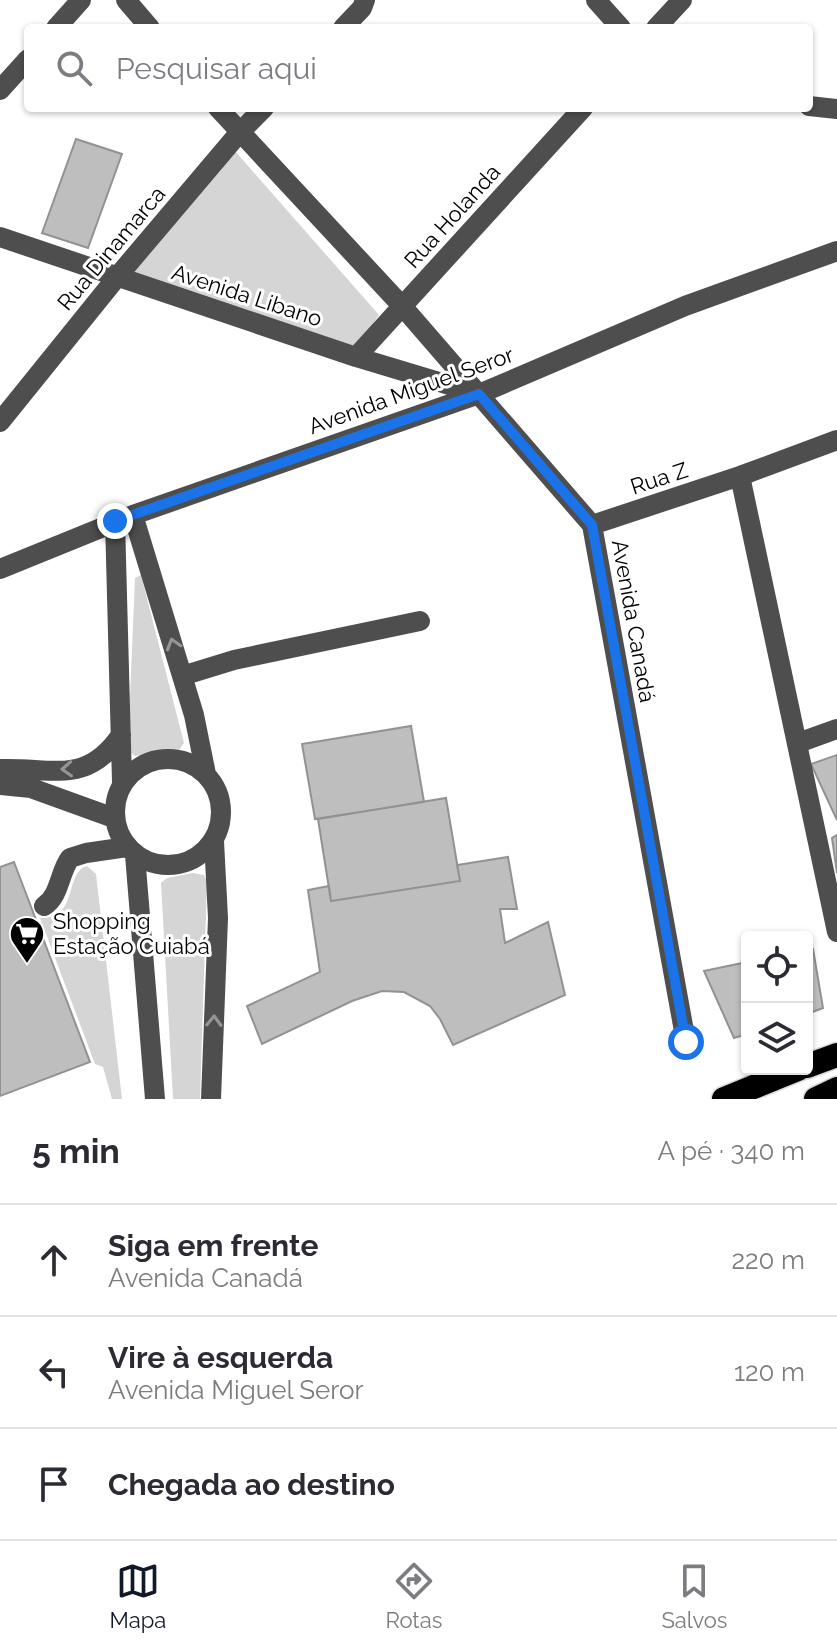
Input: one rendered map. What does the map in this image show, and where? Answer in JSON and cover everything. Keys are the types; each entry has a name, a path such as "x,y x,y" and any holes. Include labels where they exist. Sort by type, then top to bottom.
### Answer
{"highway":[{"path":"813,1064 837,1055"},
{"path":"724,1099 783,1075"},
{"path":"816,1099 837,1089"}],"street":[{"path":"60,24 81,0"},
{"path":"126,0 147,24"},
{"path":"347,24 362,8 365,0"},
{"path":"596,0 617,24"},
{"path":"660,24 682,0"},
{"path":"0,90 24,63"},
{"path":"813,106 837,109"},
{"name":"Avenida Canadá","path":"221,112 403,307 592,525 686,1042"},
{"name":"Rua Dinamarca","path":"0,422 117,277 260,112"},
{"name":"Rua Holanda","path":"356,357 579,112"},
{"name":"Avenida Libano","path":"0,237 356,357 479,394"},
{"name":"Avenida Miguel Seror","path":"0,569 124,518 479,394 685,306 837,251"},
{"name":"Rua Z","path":"592,525 837,440"},
{"path":"740,476 837,932"},
{"path":"124,518 182,676 206,774"},
{"path":"124,518 122,782 114,806 118,833 131,851 155,864 172,866 188,862 214,841"},
{"path":"182,676 234,660 420,621"},
{"path":"798,743 837,729"},
{"path":"0,769 74,770 89,767 103,757 121,735"},
{"path":"122,782 146,762 178,759 206,774 216,789 221,806 220,824 214,841 218,918 211,1099"},
{"path":"0,785 31,788 114,818"},
{"path":"44,906 52,901 60,875 70,858 86,853 131,851"},
{"path":"131,851 155,1099"}],"shaded area":[{"path":"235,151 379,315 354,350 129,274"},
{"path":"141,575 184,743 179,750 135,756 128,744 135,578"},
{"path":"87,866 96,874 122,1099 112,1099 103,1067 95,1064 40,918 61,912 75,877"},
{"path":"193,873 204,875 207,882 200,1099 173,1099 161,883 167,878"}],"building":[{"path":"76,139 122,154 88,248 42,233"},
{"path":"411,726 424,802 315,819 302,744"},
{"path":"837,755 837,820 811,764"},
{"path":"446,798 460,881 331,901 318,819"},
{"path":"837,835 837,873 832,838"},
{"path":"508,857 517,909 500,909 505,943 548,922 565,995 453,1045 430,1006 404,992 382,991 352,1001 262,1044 247,1006 320,972 308,890 329,886 331,901 460,881 457,865"},
{"name":"Shopping Estação Cuiabá","path":"14,862 90,1062 0,1096 0,867"},
{"path":"813,949 823,1008 813,1012"},
{"path":"741,963 741,1036 734,1038 704,971"}],"place":[{"name":"Shopping Estação Cuiabá","path":"27,965"}],"route":[{"path":"115,521 479,394 592,525 686,1042"}]}
